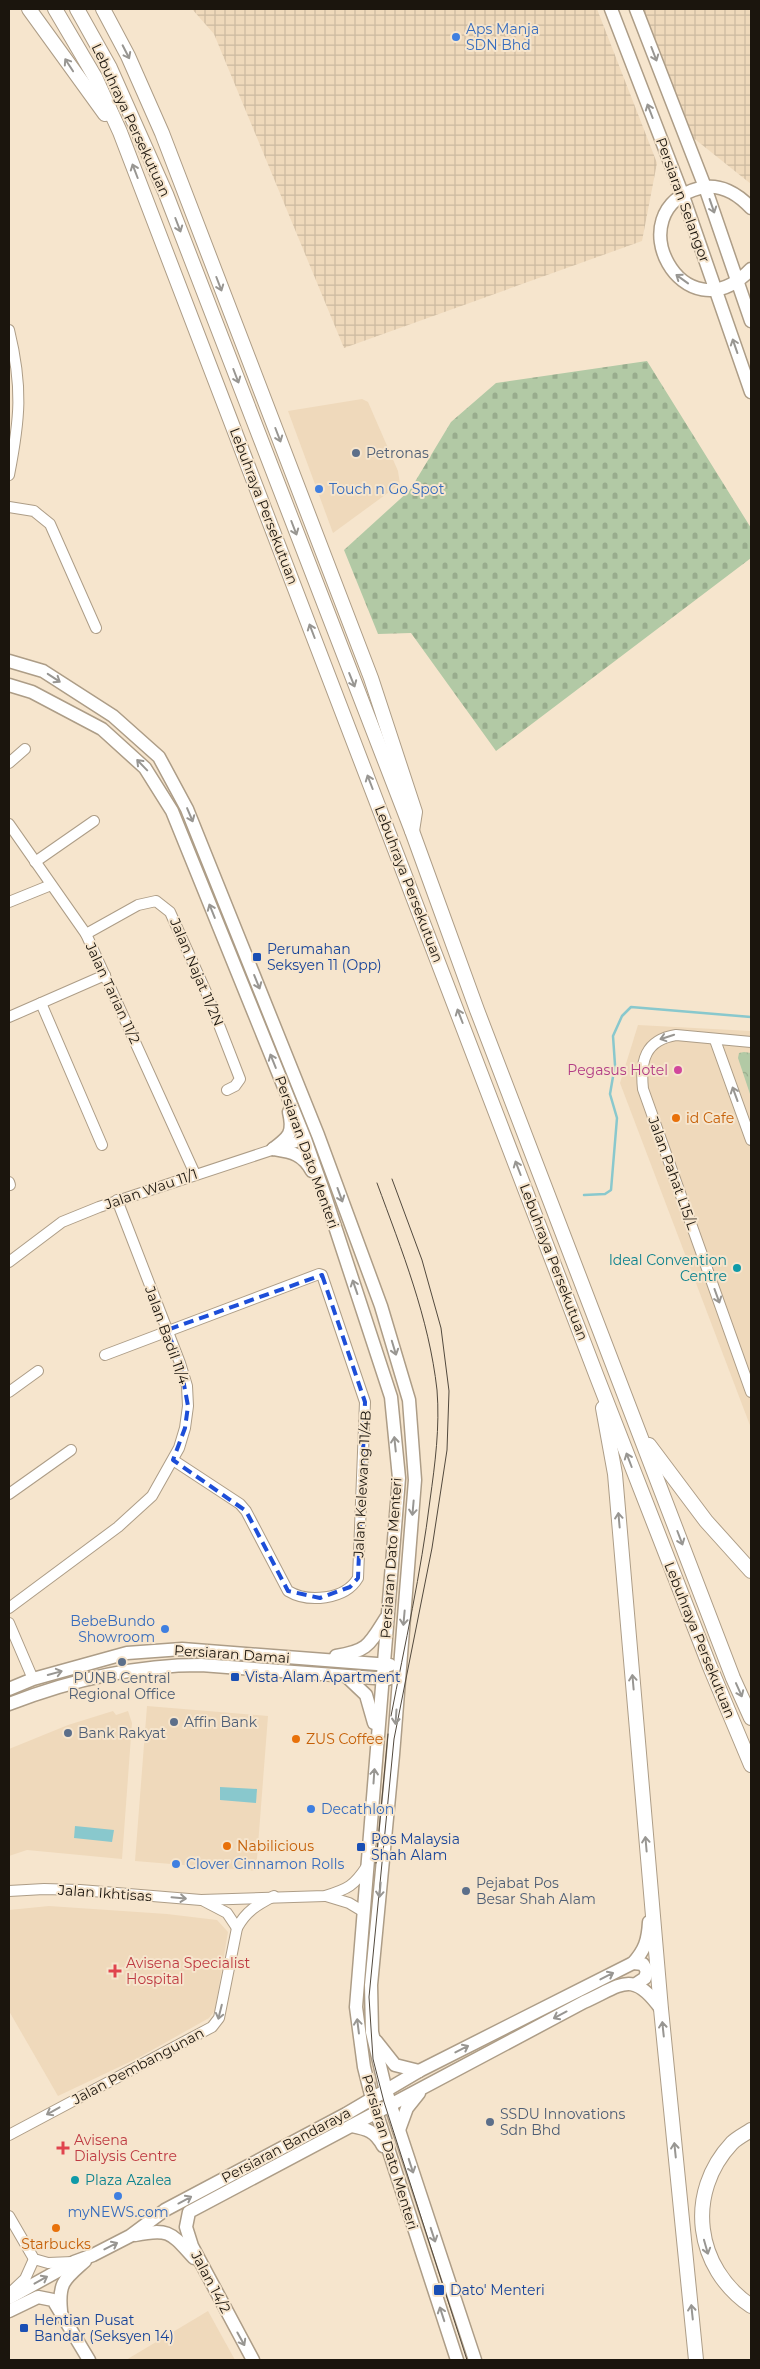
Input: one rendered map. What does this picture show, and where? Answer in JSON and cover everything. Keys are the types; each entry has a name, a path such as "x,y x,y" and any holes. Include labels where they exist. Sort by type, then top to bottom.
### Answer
{"highway":[{"path":"29,9 48,33 81,83 120,132"},
{"name":"Lebuhraya Persekutuan","path":"55,9 95,77 120,132 597,1377 710,1667 751,1765"},
{"name":"Lebuhraya Persekutuan","path":"77,9 110,68 166,194 412,831 637,1428 751,1718"},
{"path":"103,9 128,56 162,133 371,678 415,812 412,831"},
{"path":"110,68 133,89 162,133"},
{"path":"597,1377 615,1474 650,1892 696,2360"},
{"path":"637,1428 706,1521 751,1571"},
{"path":"751,2130 733,2142 711,2172 704,2199 702,2231 710,2259 720,2278 728,2288 751,2306"}],"main road":[{"name":"Persiaran Selangor","path":"611,9 683,196 751,392"},
{"name":"Persiaran Selangor","path":"636,9 705,187 751,320"},
{"path":"751,208 738,195 723,188 705,187 683,196 670,207 662,223 660,241 664,258 672,272 684,282 699,288 715,289 738,282 751,270"},
{"name":"Persiaran Dato Menteri","path":"9,661 43,671 113,716 159,758 187,809 324,1149 381,1306 410,1400 415,1480 371,1985 373,2038 386,2091 475,2360"},
{"path":"9,680 25,690"},
{"name":"Persiaran Dato Menteri","path":"9,685 25,690 102,728 145,768 172,812 305,1139 390,1397 399,1478 356,2007 366,2074 376,2113 457,2360"},
{"path":"273,1149 288,1137 291,1129 284,1088"},
{"path":"305,1139 312,1132 313,1123"},
{"path":"305,1139 315,1140 324,1149"},
{"path":"273,1149 295,1152 302,1156 324,1193"},
{"path":"316,1660 358,1652 370,1644 388,1615"},
{"name":"Persiaran Damai","path":"9,1688 33,1679 127,1653 182,1648 316,1660 400,1665"},
{"name":"Persiaran Damai","path":"9,1704 121,1670 171,1665 201,1665 399,1680"},
{"path":"346,1676 366,1695 372,1712 377,1738"},
{"name":"Persiaran Bandaraya","path":"9,2296 74,2262 93,2255 130,2236 165,2210 346,2114 418,2071 633,1963 643,1952 648,1940 650,1892"},
{"path":"633,1963 643,1964 647,1971 645,1978 636,1984 648,1990 661,2008"},
{"name":"Persiaran Bandaraya","path":"201,2205 584,2002 623,1985 636,1984"},
{"path":"373,2038 395,2065 418,2071"},
{"path":"346,2114 354,2107 366,2074"},
{"path":"399,2130 407,2108 426,2085"},
{"path":"352,2126 367,2129 377,2135 394,2168"},
{"name":"Jalan 14/2","path":"201,2205 189,2212 186,2227 201,2265 253,2360"},
{"path":"130,2236 164,2232 175,2238 201,2265"},
{"path":"61,2310 59,2293 62,2283 93,2255"},
{"path":"9,2311 38,2297 53,2300 61,2310 89,2360"}],"street":[{"path":"9,330 20,389 20,406 9,475"},
{"path":"9,507 34,511 50,524 96,628"},
{"path":"9,763 24,749"},
{"path":"35,862 94,821"},
{"name":"Jalan Tarian 11/2","path":"9,824 86,934 195,1174"},
{"path":"9,902 51,884"},
{"name":"Jalan Najat 11/2N","path":"86,934 138,905 156,900 170,912 207,994 240,1078 235,1086 227,1090"},
{"path":"9,1017 105,975"},
{"path":"41,1003 102,1145"},
{"name":"Jalan Pahat L15/L","path":"751,1042 715,1040 676,1034 655,1042 644,1056 643,1089 751,1392"},
{"path":"715,1040 751,1140"},
{"name":"Jalan Wau 11/1","path":"9,1262 62,1222 117,1200 305,1139"},
{"name":"Jalan Badil 11/4","path":"9,1608 118,1527 152,1496 179,1448 186,1428 187,1386 180,1363 117,1200"},
{"name":"Jalan Kelewang 11/4B","path":"167,1330 319,1274 322,1275 366,1402 358,1578 340,1592 320,1598 302,1597 288,1591 246,1511 240,1504 172,1460"},
{"path":"105,1355 167,1330"},
{"path":"9,1392 38,1371"},
{"path":"9,1494 71,1450"},
{"path":"9,1623 33,1679"},
{"name":"Jalan Ikhtisas","path":"9,1892 44,1888 201,1900 274,1896 325,1896 344,1891 357,1882 368,1863"},
{"name":"Jalan Pembangunan","path":"9,2135 212,2027 219,2018 237,1928 244,1915 274,1896"},
{"path":"325,1896 349,1903 364,1912"},
{"name":"Jalan Ikhtisas","path":"201,1900 215,1905 227,1913 237,1928"},
{"path":"9,2216 34,2259 48,2263 74,2262"},
{"path":"9,2296 25,2279 34,2259"}],"highlighted area":[{"path":"322,1275 365,1402 358,1578 350,1587 320,1598 288,1591 246,1511 173,1460 185,1428 188,1406 180,1363 167,1330"}],"shaded area":[{"path":"192,9 597,9 657,163 642,241 344,348 214,34"},
{"path":"641,9 751,9 751,184 691,136"},
{"path":"362,399 368,402 398,471 400,484 333,533 288,411"},
{"path":"638,1025 751,1031 751,1428 620,1083"},
{"path":"147,1706 268,1716 256,1871 135,1861"},
{"path":"113,1711 116,1715 128,1711 132,1723 122,1859 27,1850 9,1856 9,1749 68,1725"},
{"name":"Avisena Specialist Hospital","path":"49,1906 167,1914 217,1920 228,1932 215,2010 209,2018 138,2058 58,2096 9,2011 9,1910"},
{"path":"208,2311 235,2360 126,2360"}],"green space":[{"path":"647,361 751,528 751,558 496,751 411,633 378,634 344,550 410,490 451,422 496,383"},
{"path":"739,1053 751,1053 751,1097 738,1058"}],"water":[{"path":"220,1787 257,1789 256,1803 220,1800"},
{"path":"75,1826 114,1830 112,1842 74,1838"}],"waterway":[{"path":"584,1195 605,1194 611,1190 617,1118 610,1094 615,1065 613,1036 622,1016 631,1007 751,1017"}],"tram line":[{"path":"392,1179 422,1260 441,1328 449,1391 447,1450 432,1548 394,1739 369,1997 373,2059 384,2102 467,2360"},
{"path":"377,1183 405,1259 421,1311 433,1363 438,1404 434,1473 422,1554 391,1716"},
{"path":"376,1863 388,1734"}],"place":[{"name":"Aps Manja SDN Bhd","path":"456,37"},
{"name":"Petronas","path":"356,453"},
{"name":"Touch n Go Spot","path":"319,489"},
{"name":"Perumahan Seksyen 11 (Opp)","path":"257,957"},
{"name":"Pegasus Hotel","path":"678,1070"},
{"name":"id Cafe","path":"676,1118"},
{"name":"Ideal Convention Centre","path":"737,1268"},
{"name":"BebeBundo Showroom","path":"165,1629"},
{"name":"PUNB Central Regional Office","path":"122,1662"},
{"name":"Vista Alam Apartment","path":"235,1677"},
{"name":"Affin Bank","path":"174,1722"},
{"name":"Bank Rakyat","path":"68,1733"},
{"name":"ZUS Coffee","path":"296,1739"},
{"name":"Decathlon","path":"311,1809"},
{"name":"Nabilicious","path":"227,1846"},
{"name":"Pos Malaysia Shah Alam","path":"361,1847"},
{"name":"Clover Cinnamon Rolls","path":"176,1864"},
{"name":"Pejabat Pos Besar Shah Alam","path":"466,1891"},
{"name":"Avisena Specialist Hospital","path":"115,1971"},
{"name":"SSDU Innovations Sdn Bhd","path":"490,2122"},
{"name":"Avisena Dialysis Centre","path":"63,2148"},
{"name":"Plaza Azalea","path":"75,2180"},
{"name":"myNEWS.com","path":"118,2196"},
{"name":"Starbucks","path":"56,2228"},
{"name":"Dato' Menteri","path":"439,2290"},
{"name":"Hentian Pusat Bandar (Seksyen 14)","path":"24,2328"}]}
